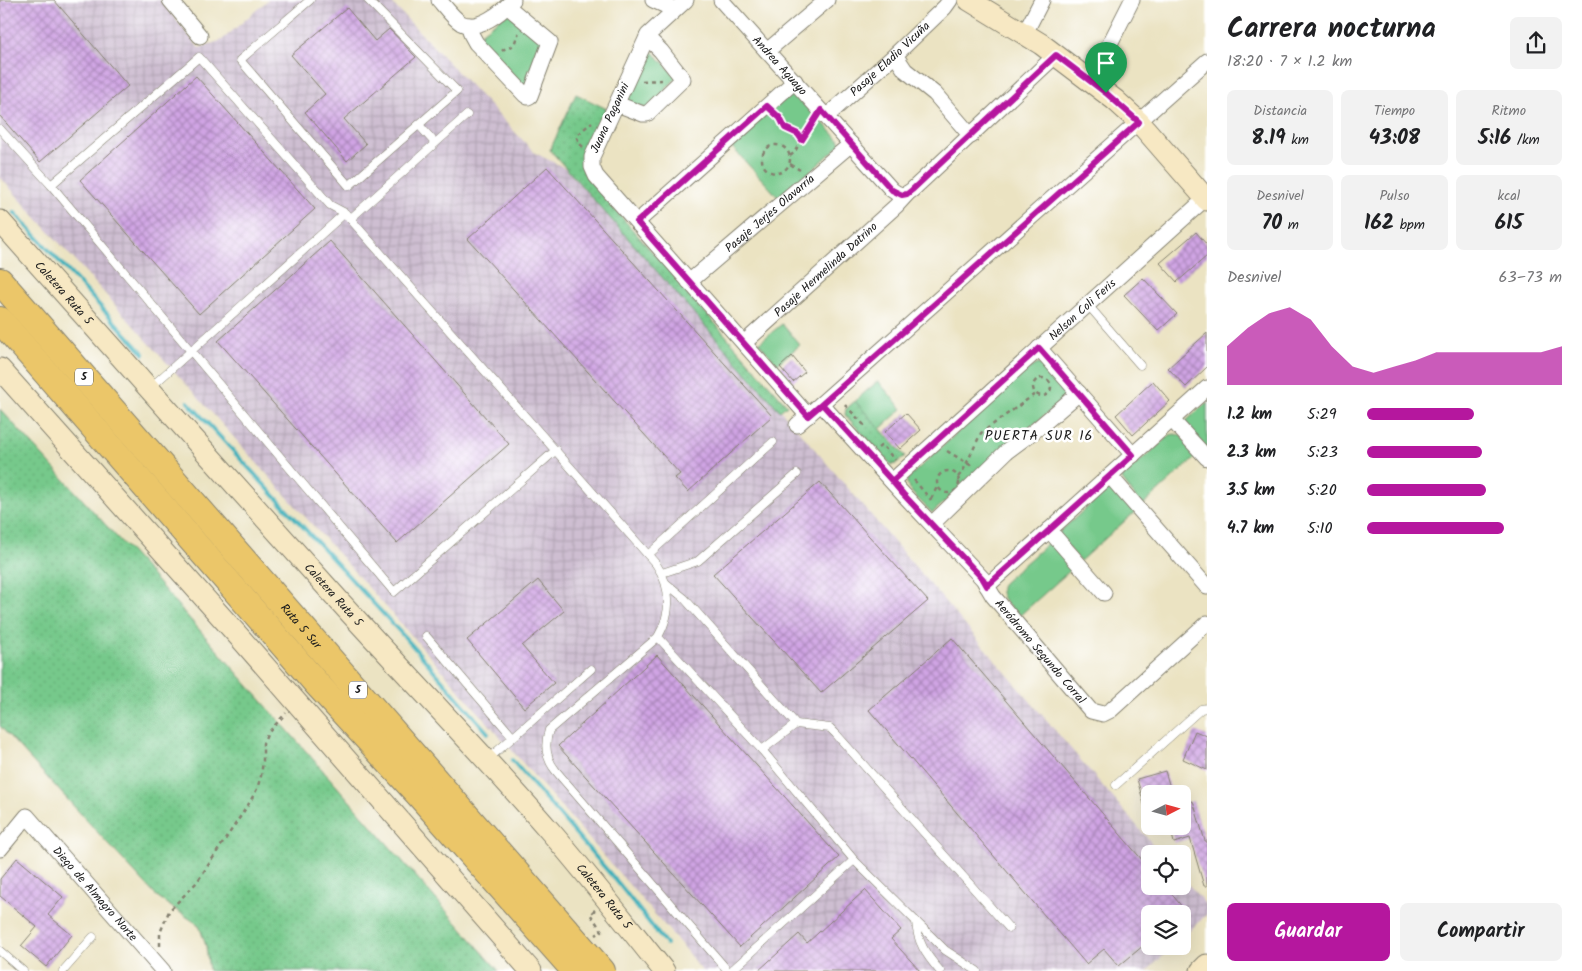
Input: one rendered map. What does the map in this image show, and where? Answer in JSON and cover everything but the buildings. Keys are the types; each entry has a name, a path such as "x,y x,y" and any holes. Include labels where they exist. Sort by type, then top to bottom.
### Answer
{"highway":[{"name":"Ruta 5 Sur","path":"0,282 578,959"},
{"name":"Ruta 5 Sur","path":"0,320 317,684 432,810 578,959 602,971"}],"street":[{"path":"170,0 200,36"},
{"path":"438,0 458,21 470,25 484,22 510,3 550,42 530,96 525,96 476,44 470,25"},
{"path":"653,0 680,5"},
{"name":"Andrea Aguayo","path":"721,0 892,190 899,194 907,194"},
{"path":"767,51 827,0"},
{"name":"Pasaje Eladio Vicuña","path":"824,113 895,55 950,0"},
{"path":"969,0 1025,33 1091,80 1122,106 1139,122 1206,199"},
{"path":"1025,33 1042,0"},
{"path":"1091,80 1132,0"},
{"name":"Juana Paganini","path":"680,5 647,37 592,157 592,167 596,176 744,344 802,421 822,404"},
{"path":"617,104 643,114 649,113 683,80 661,51 647,37"},
{"path":"895,55 904,70 935,94 971,136"},
{"path":"907,194 1056,55"},
{"path":"822,404 1207,62"},
{"path":"637,222 795,81"},
{"name":"Pasaje Jerjes Olavarría","path":"689,282 851,144"},
{"name":"Pasaje Hermelinda Datrino","path":"744,344 907,194"},
{"name":"Nelson Coli Feris","path":"892,481 1206,199"},
{"name":"Caletera Ruta 5","path":"0,221 403,671 487,760 552,833 664,971"},
{"path":"1039,348 1133,455"},
{"path":"0,368 242,640 530,971"},
{"path":"987,586 1207,388"},
{"path":"932,524 1006,452 1037,429 1078,393"},
{"name":"Aeródromo Segundo Corral","path":"822,404 983,579 998,603 1041,650 1091,710 1103,714 1111,710 1207,623"},
{"path":"1172,420 1207,458"},
{"path":"1110,476 1207,587"},
{"path":"1049,530 1104,593"},
{"name":"Diego de Almagro Norte","path":"0,849 28,816 161,968"},
{"path":"1200,971 1207,966"}],"lane":[{"path":"310,0 240,60 349,186 457,91 368,0"},
{"path":"51,185 199,57 330,205 347,216 556,450 662,573 666,584 669,606 664,628 658,637 549,730 546,742 547,754 556,771 730,971 854,860"},
{"path":"149,389 191,350 347,216 468,115"},
{"path":"419,125 435,143"},
{"path":"0,129 51,185 394,592 556,450"},
{"path":"1088,304 1140,365"},
{"path":"648,555 773,442"},
{"path":"662,573 698,561 797,474"},
{"path":"666,584 684,598 796,724 830,728 836,734 1009,928"},
{"path":"426,636 512,736"},
{"path":"658,637 762,750 854,860 952,955 977,971"},
{"path":"487,760 512,736 591,669"},
{"path":"1116,785 1201,709 1207,708"},
{"path":"762,750 796,724"},
{"path":"916,920 917,935 923,950 940,971"},
{"path":"63,971 93,937"},
{"path":"0,951 23,971"}],"path":[{"path":"506,58 501,52 514,44 516,36 520,31 526,36"},
{"path":"627,81 683,80"},
{"path":"767,106 780,118 785,128 798,134 802,140"},
{"path":"790,156 785,148 778,145 772,146 764,152 762,158 763,165 769,172 779,174 788,169 790,156 824,113"},
{"path":"958,477 951,471 941,473 936,481 937,487 944,493 953,492 958,486 958,477 963,471 981,433 1035,394 1044,396 1049,393 1051,386 1047,380 1043,378 1036,380 1032,386 1035,394"},
{"path":"845,405 864,425 860,428 866,435"},
{"path":"872,442 878,449 882,445 931,500"},
{"path":"934,443 983,474"},
{"path":"161,968 157,964 160,950 160,934 169,911 196,882 248,805 257,789 261,776 263,743 266,734 289,711"},
{"path":"578,959 602,931 590,914 608,901"}],"shaded area":[{"path":"0,0 160,0 199,48 222,40 268,0 389,0 535,153 565,168 806,439 1141,831 1141,835 1145,835 1153,845 1141,845 1141,895 1191,895 1191,887 1207,906 1207,914 1191,929 1191,905 1141,905 1141,955 1164,955 1147,971 702,971 680,943 405,628 0,177"}],"green space":[{"path":"508,13 546,42 525,88 479,38 483,31"},
{"path":"650,49 677,77 648,109 628,102 627,99 647,51"},
{"path":"792,92 841,142 840,145 780,199 730,145"},
{"path":"576,94 607,109 585,157 585,170 588,179 787,405 780,411 550,150"},
{"path":"782,324 800,345 777,364 759,343"},
{"path":"1038,364 1046,366 1066,390 1067,396 932,513 912,493 907,484 907,479 998,395 1028,369"},
{"path":"878,381 902,409 880,429 855,401"},
{"path":"855,401 905,456 896,464 891,465 845,415 846,409"},
{"path":"1207,402 1207,448 1185,427 1185,422"},
{"path":"0,409 146,569 499,971 209,971 206,946 199,925 158,898 0,726"},
{"path":"1170,435 1180,435 1197,456 1142,506 1122,479 1123,476"},
{"path":"1114,489 1135,512 1080,561 1060,537 1060,531 1107,490"},
{"path":"1049,542 1074,567 1018,617 1002,597 1001,588 1003,583"}],"waterway":[{"path":"14,212 144,354"},
{"path":"188,402 411,644 488,733"},
{"path":"512,760 619,884 666,944"}],"district":[{"name":"PUERTA SUR 16","path":"1039,436"}],"route":[{"path":"1106,93 1056,55 971,136 912,190 904,195 892,190 821,110 802,140 798,134 785,128 780,118 767,106 637,222 808,416 822,404 903,494 983,579 987,586 1133,455 1039,348 892,481 822,404 1139,122 1106,93"}]}
